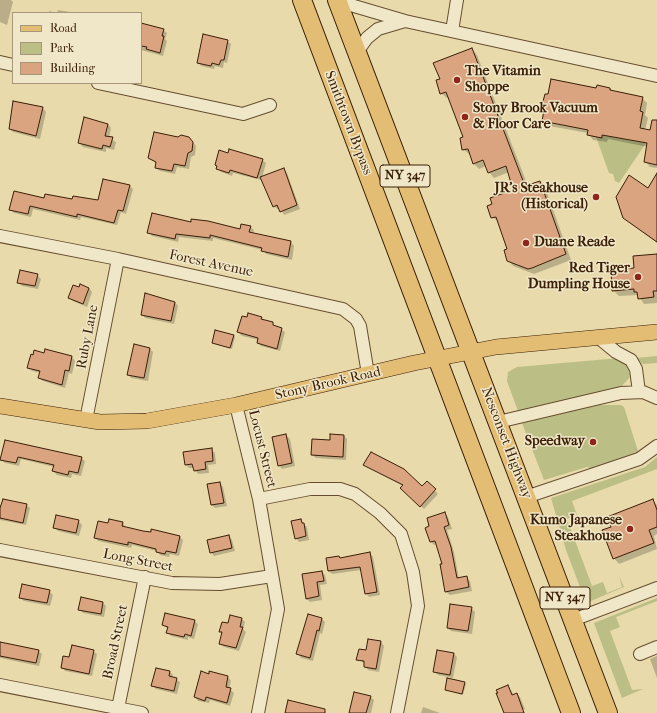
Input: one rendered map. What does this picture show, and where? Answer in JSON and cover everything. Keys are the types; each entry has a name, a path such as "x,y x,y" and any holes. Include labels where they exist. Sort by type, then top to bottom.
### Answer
{"highway":[{"name":"Smithtown Bypass","path":"302,0 437,359"},
{"name":"NY 347","path":"337,1 472,352"},
{"name":"Nesconset Highway","path":"472,352 608,713"},
{"name":"NY 347","path":"437,359 571,713"}],"main road":[{"name":"Stony Brook Road","path":"0,406 86,420 114,423 147,422 236,405 368,374 503,346 657,332"}],"street":[{"path":"452,31 458,0"},
{"path":"337,1 405,21 657,76"},
{"path":"357,52 367,38 378,29 405,21"},
{"path":"0,62 12,65"},
{"path":"103,84 243,114 270,105"},
{"name":"Forest Avenue","path":"0,236 118,259 343,309 356,319 360,326 368,374"},
{"name":"Ruby Lane","path":"86,420 118,259"},
{"path":"599,338 616,352 631,360 636,369 639,392"},
{"path":"498,422 621,393 639,392 657,398"},
{"name":"Locust Street","path":"236,405 259,499 278,609 258,713"},
{"path":"526,497 639,459 657,446"},
{"path":"259,499 310,489 340,489 355,494 380,513 401,534 413,572 418,606 397,713"},
{"name":"Long Street","path":"0,550 172,583 220,584 272,576"},
{"name":"Broad Street","path":"118,710 145,577"},
{"path":"573,620 657,588"},
{"path":"640,654 657,647"},
{"path":"0,685 118,710 142,713"}],"green space":[{"path":"595,134 646,143 619,183 615,181 613,174 609,173"},
{"path":"657,356 657,363 643,364 635,358"},
{"path":"620,358 628,366 630,377 621,387 518,411 507,381 508,372 517,367"},
{"path":"597,405 621,405 624,407 638,451 636,455 596,470 587,467 544,480 522,423"},
{"path":"657,457 657,469 572,501 577,515 567,519 592,586 603,582 607,593 622,587 619,576 624,587 586,603 566,550 551,498 645,467"},
{"path":"657,598 657,601 616,617 620,627 610,631 632,690 643,689 622,698 594,623"}],"building":[{"path":"142,23 164,29 160,53 146,49 147,47 142,46"},
{"path":"203,34 228,40 224,60 221,60 219,65 212,63 211,66 197,63"},
{"path":"472,48 525,186 540,181 566,254 532,268 528,269 507,261 504,250 507,249 496,217 491,218 487,206 492,204 490,198 513,190 506,166 488,173 483,160 473,164 468,149 462,150 460,138 463,137 446,92 440,94 436,80 440,79 433,63"},
{"path":"551,79 596,88 597,85 610,88 610,90 643,97 640,111 643,112 640,128 650,130 652,120 657,120 657,165 644,162 647,143 602,135 602,138 587,135 588,130 542,121 545,105 542,105 545,94 548,94"},
{"path":"13,101 43,107 36,136 9,129"},
{"path":"84,117 108,124 105,136 113,137 110,147 103,145 102,149 78,143"},
{"path":"154,132 178,137 181,135 189,137 193,142 192,151 188,153 185,166 174,164 172,171 155,168 156,162 148,158"},
{"path":"229,149 263,159 257,178 230,170 229,173 216,169 217,166 215,165 219,150 228,153"},
{"path":"284,168 297,205 280,212 277,205 273,207 260,177"},
{"path":"657,173 657,242 623,218 616,197 629,175 648,188"},
{"path":"103,179 130,185 123,211 118,210 114,223 77,214 77,217 30,206 28,214 9,210 14,191 44,198 45,194 72,199 73,196 98,200"},
{"path":"152,213 191,222 191,219 208,221 240,229 241,224 251,226 249,232 291,241 288,257 261,251 262,248 210,235 210,238 176,234 175,239 147,233"},
{"path":"657,254 657,291 653,291 654,297 638,299 637,292 634,292 634,289 612,291 611,270 634,268 633,256"},
{"path":"20,270 38,274 35,286 17,283"},
{"path":"80,284 89,288 83,304 68,298 73,285 79,287"},
{"path":"145,293 175,302 171,321 141,315"},
{"path":"248,313 262,317 261,319 273,322 273,325 282,328 277,349 257,343 258,338 237,332 242,316 247,317"},
{"path":"215,330 234,335 230,348 212,343"},
{"path":"134,344 150,348 144,378 127,375"},
{"path":"45,349 72,356 69,371 65,370 62,385 38,378 40,371 27,368 31,354 33,355 34,350 44,353"},
{"path":"286,434 292,463 278,466 272,437"},
{"path":"330,434 344,435 343,457 311,455 312,439 330,440"},
{"path":"5,440 82,457 78,473 69,471 68,475 52,471 54,465 18,457 16,463 0,460"},
{"path":"212,448 213,461 205,462 206,469 194,471 192,464 185,465 183,452"},
{"path":"371,452 404,469 422,486 427,481 436,489 420,507 400,488 403,485 363,465"},
{"path":"220,482 224,503 211,505 207,484"},
{"path":"3,499 27,504 23,523 0,518 0,508"},
{"name":"Kumo Japanese Steakhouse","path":"653,499 657,510 657,527 649,530 654,543 613,559 602,530 611,527 607,517"},
{"path":"445,512 449,525 444,527 451,547 457,578 467,576 469,587 445,592 440,564 442,564 435,541 430,542 425,528 429,526 427,518"},
{"path":"56,515 79,520 76,533 53,528"},
{"path":"109,519 123,522 122,526 151,532 151,529 180,536 176,553 166,551 165,554 156,552 156,549 128,542 128,545 94,538 98,521 108,523"},
{"path":"301,519 302,523 304,523 306,536 295,539 291,521"},
{"path":"229,535 232,548 210,553 207,540"},
{"path":"370,552 377,592 365,594 360,567 328,571 326,558 339,556 340,558"},
{"path":"322,571 324,581 317,582 319,596 306,599 302,574"},
{"path":"22,584 50,590 47,603 19,598"},
{"path":"81,597 103,602 101,614 78,610"},
{"path":"450,604 472,607 468,631 447,628"},
{"path":"165,613 195,620 191,636 185,634 184,637 166,633 168,627 162,625"},
{"path":"308,614 322,618 319,631 317,630 310,658 296,654"},
{"path":"230,615 242,618 240,627 243,627 236,648 219,644 222,632 219,632 222,622 228,623"},
{"path":"368,639 381,641 376,669 364,667 364,661 356,660 359,649 366,650"},
{"path":"0,642 39,650 36,663 0,656"},
{"path":"72,645 94,650 89,674 61,668 63,656 69,657"},
{"path":"437,650 454,653 450,675 433,672"},
{"path":"156,668 170,671 169,676 177,678 174,691 151,686"},
{"path":"201,671 209,674 209,671 228,676 226,687 231,688 227,703 206,697 205,701 194,697"},
{"path":"447,678 465,682 462,694 445,690"},
{"path":"508,685 512,695 517,693 524,713 504,713 496,690"},
{"path":"354,692 371,696 366,713 349,713"},
{"path":"288,700 325,709 325,713 285,713"}],"place":[{"name":"The Vitamin Shoppe","path":"457,80"},
{"name":"Stony Brook Vacuum & Floor Care","path":"465,117"},
{"name":"JR's Steakhouse (Historical)","path":"596,197"},
{"name":"Duane Reade","path":"526,243"},
{"name":"Red Tiger Dumpling House","path":"638,277"},
{"name":"Speedway","path":"593,442"},
{"name":"Kumo Japanese Steakhouse","path":"630,529"}]}
